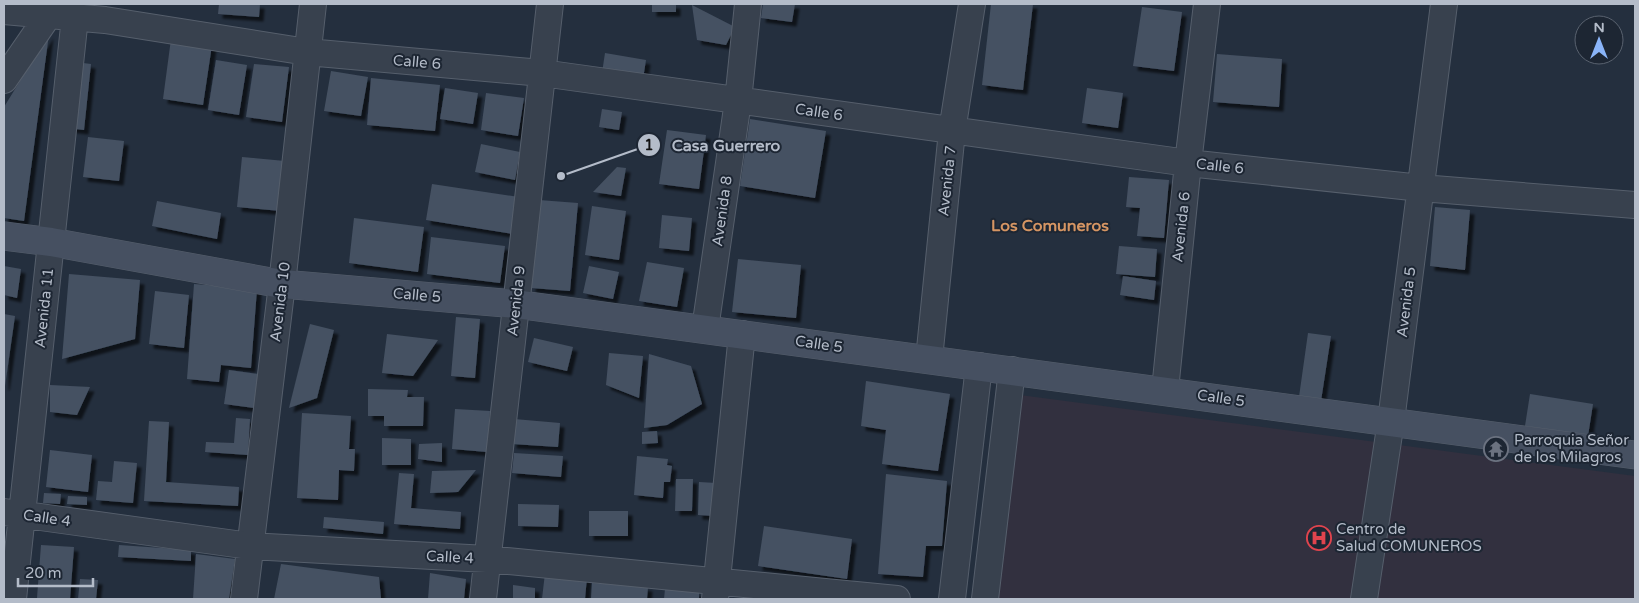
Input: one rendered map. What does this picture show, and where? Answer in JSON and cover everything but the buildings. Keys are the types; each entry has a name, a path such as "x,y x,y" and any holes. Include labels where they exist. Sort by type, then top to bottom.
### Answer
{"street":[{"name":"Avenida 10","path":"244,599 313,4"},
{"name":"Avenida 9","path":"483,599 550,4"},
{"name":"Avenida 8","path":"705,329 738,101 748,4"},
{"name":"Avenida 7","path":"929,359 952,131 972,4"},
{"name":"Avenida 6","path":"1165,390 1206,4"},
{"name":"Avenida 5","path":"1364,599 1391,421 1444,4"},
{"name":"Calle 6","path":"4,11 113,12 307,52 542,73 1188,163 1421,188 1635,205"},
{"path":"4,80 59,13"},
{"name":"Avenida 11","path":"13,599 13,513 51,242 59,13"},
{"name":"Calle 5","path":"4,236 51,242 282,284 515,304 1635,454"},
{"path":"716,590 742,334"},
{"path":"952,599 979,366"},
{"path":"985,599 1012,370"},
{"name":"Calle 4","path":"13,513 250,546 487,559 716,590 897,599"}],"shaded area":[{"name":"Centro de Salud COMUNEROS","path":"1020,395 1635,476 1635,599 996,599"}],"place":[{"name":"Casa Guerrero","path":"561,176"},
{"name":"Parroquia Señor de los Milagros","path":"1496,449"},
{"name":"Centro de Salud COMUNEROS","path":"1319,538"}],"district":[{"name":"Los Comuneros","path":"1050,226"}]}
